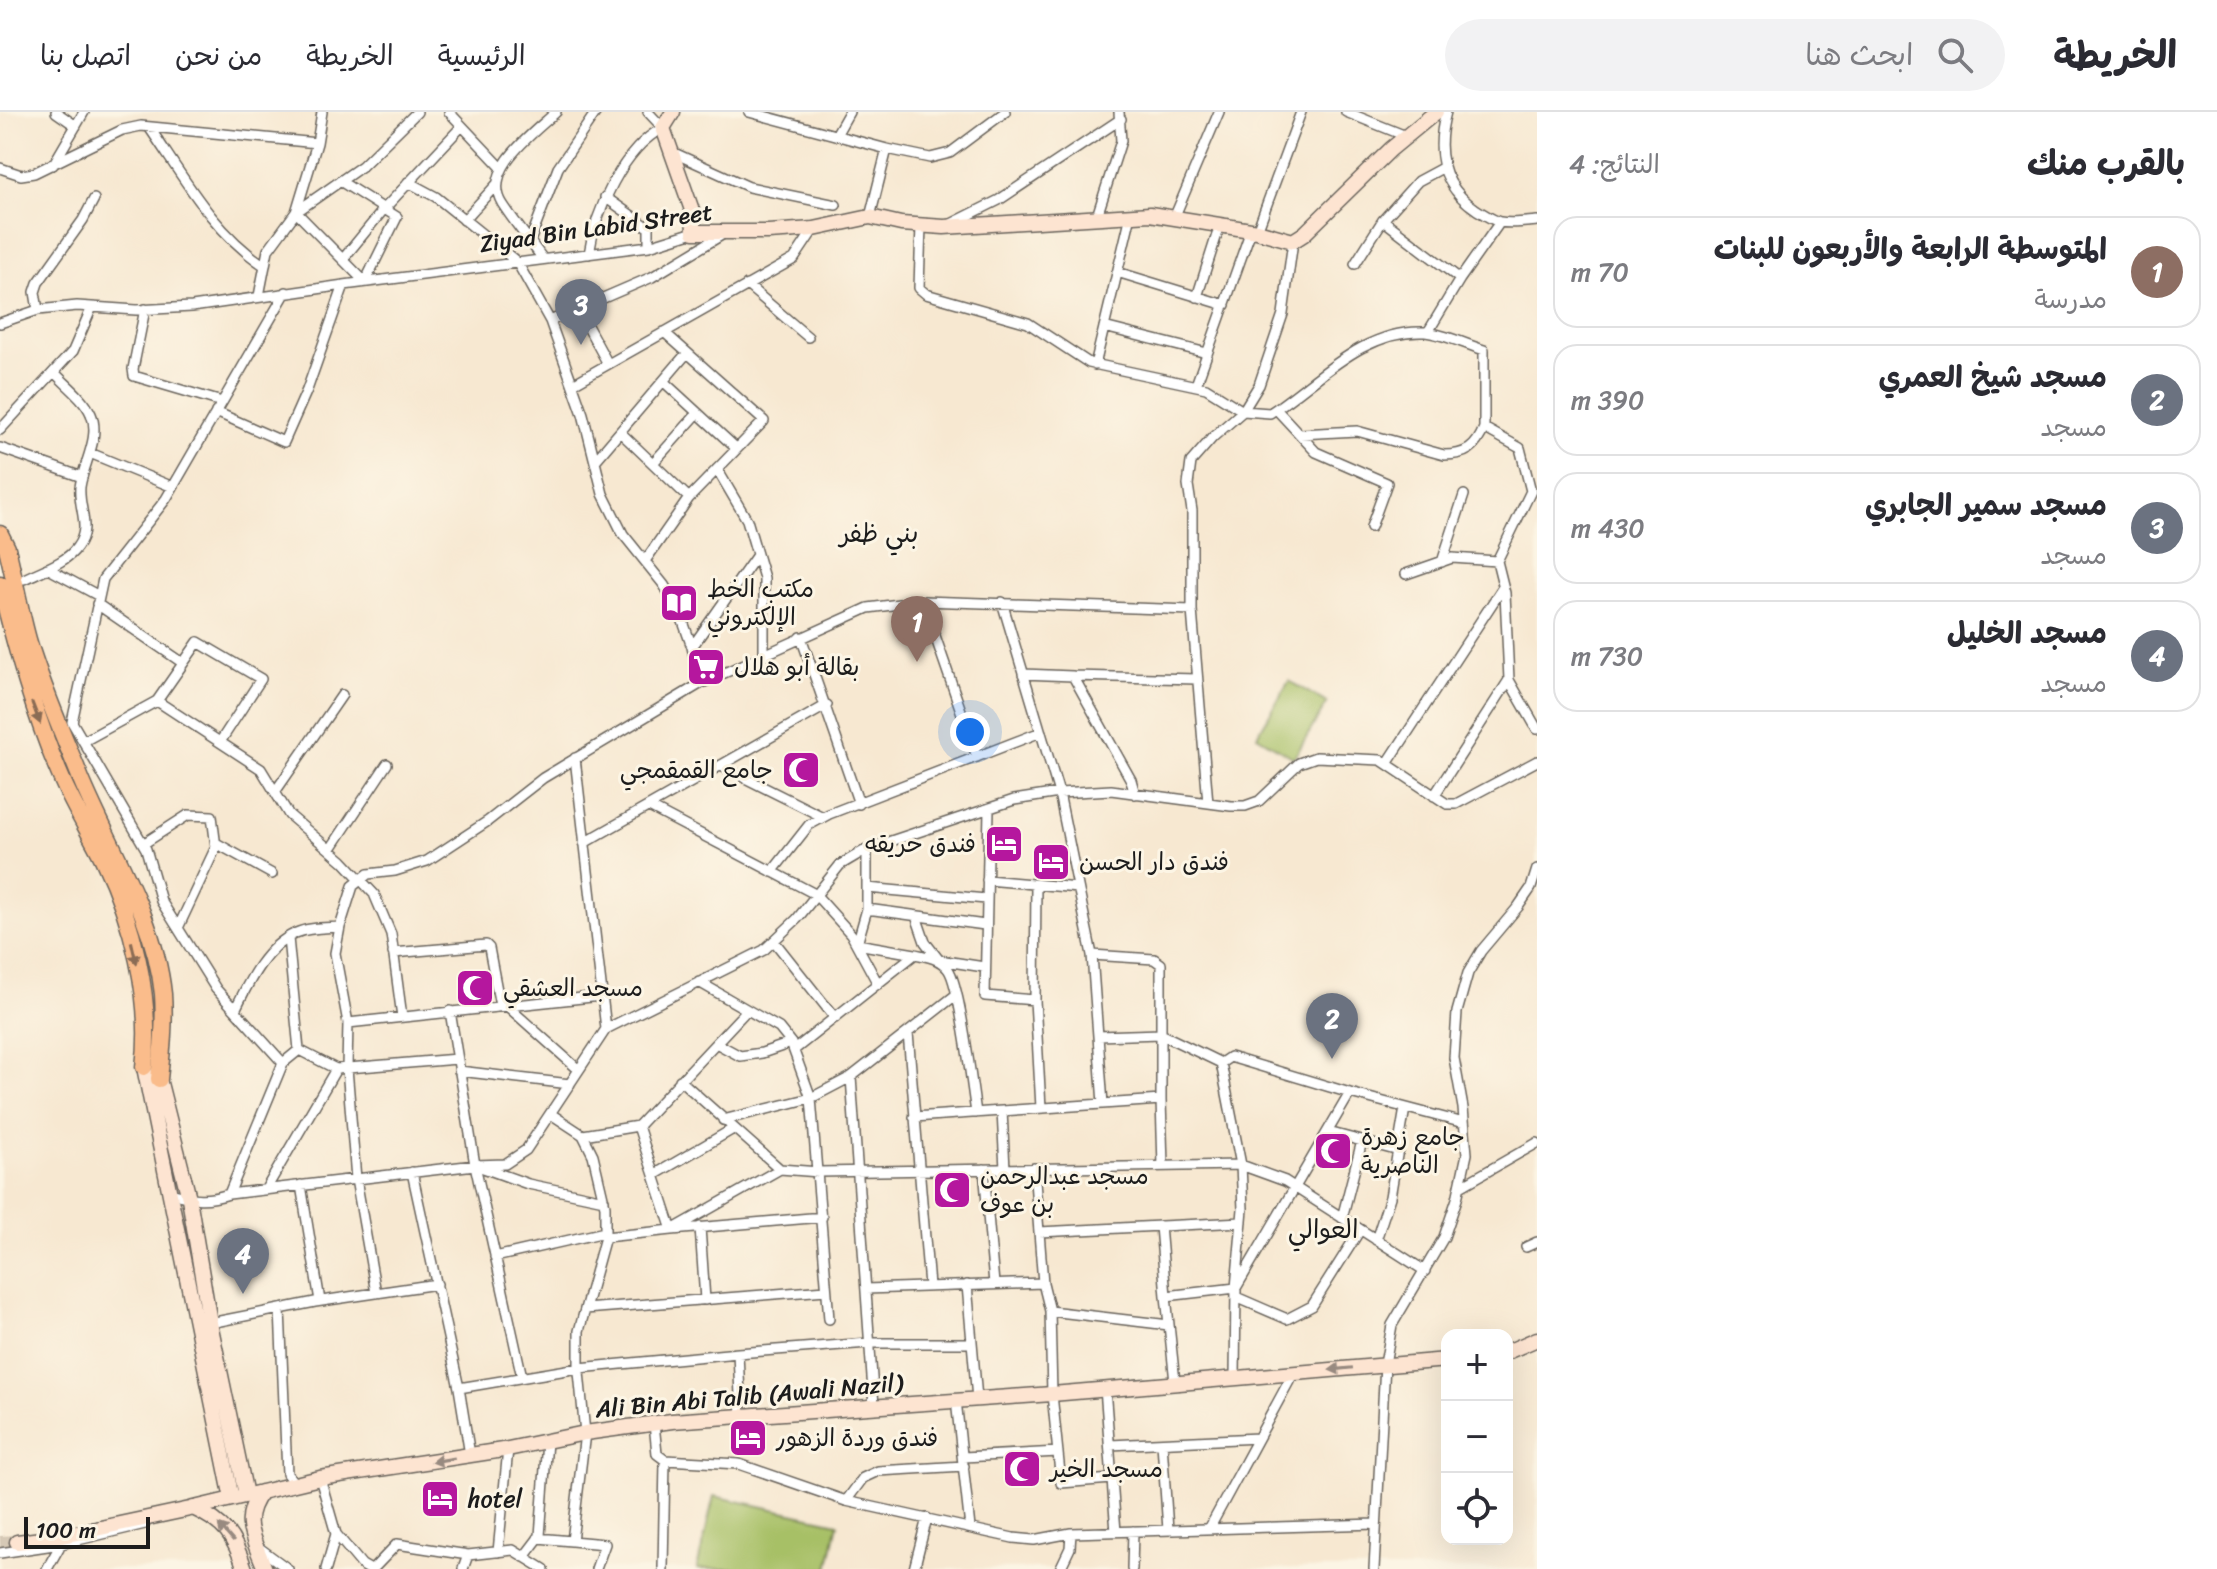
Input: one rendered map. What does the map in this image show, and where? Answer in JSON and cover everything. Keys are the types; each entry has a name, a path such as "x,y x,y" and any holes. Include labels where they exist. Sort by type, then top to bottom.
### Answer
{"highway":[{"path":"0,534 7,548 28,640 40,677 82,782 119,857 151,942 162,991 164,1024 159,1079"},
{"path":"0,584 26,687 64,784 104,862 124,912 146,1005 144,1067"}],"main road":[{"path":"673,112 663,128 693,213 694,232"},
{"path":"1293,241 1436,112"},
{"name":"Ziyad Bin Labid Street","path":"694,232 814,229 870,217 944,227 1150,214 1254,231 1293,241"},
{"path":"144,1067 169,1193 246,1495"},
{"path":"159,1079 189,1198 210,1323 248,1512 265,1569"},
{"path":"1513,1349 1537,1339"},
{"name":"Ali Bin Abi Talib (Awali Nazil)","path":"17,1542 58,1537 191,1509 320,1478 654,1423 1052,1394 1441,1360"},
{"path":"191,1509 209,1516 228,1530 245,1569"}],"street":[{"path":"56,112 76,126"},
{"path":"53,165 84,112"},
{"path":"296,212 317,143 322,112"},
{"path":"259,296 268,250 296,212 362,166 417,112"},
{"path":"449,112 501,167"},
{"path":"543,259 501,201 497,184 501,167 556,112"},
{"path":"530,241 558,168 596,112"},
{"path":"589,254 592,231 605,197 633,155 663,128 648,112"},
{"path":"750,112 930,158 950,153 1005,112"},
{"path":"836,135 849,112"},
{"path":"1174,218 1219,112"},
{"path":"1196,385 1301,112"},
{"path":"1346,112 1406,136"},
{"path":"1446,112 1442,125 1444,167 1450,187 1465,202 1500,222 1537,221"},
{"path":"1097,216 1121,141 1120,115"},
{"path":"944,227 999,200 1120,115"},
{"path":"343,259 408,182 462,126"},
{"path":"0,168 21,175 34,173 122,130 149,127 317,143"},
{"path":"149,127 209,217 240,250 265,266"},
{"path":"870,217 887,149"},
{"path":"672,152 749,187 836,205"},
{"path":"1355,264 1383,220 1418,181 1444,167"},
{"path":"296,212 365,282 397,217 340,181"},
{"path":"408,182 436,197 517,262 550,321 573,384 603,494 623,534 664,585 680,613 700,684"},
{"path":"464,220 497,184"},
{"path":"605,197 649,228 649,246"},
{"path":"38,310 35,292 38,283 83,220 94,199"},
{"path":"1095,365 1131,215"},
{"path":"1383,220 1460,279"},
{"path":"1428,332 1500,222"},
{"path":"921,225 918,279 919,288 926,294 1028,323 1079,359 1095,365 1196,385 1216,392 1243,411 1270,413 1368,343 1396,333 1428,332 1484,350 1484,428 1473,448 1458,455 1444,455 1357,431 1300,434"},
{"path":"1197,297 1220,225"},
{"path":"573,384 794,259 814,229"},
{"name":"Ziyad Bin Labid Street","path":"0,323 38,310 192,307 286,292 649,246 694,232"},
{"path":"550,321 652,277 726,232"},
{"path":"1208,803 1192,610 1192,511 1188,485 1191,462 1213,437 1243,411 1259,385 1283,314 1293,241"},
{"path":"1117,272 1225,305"},
{"path":"216,412 284,442 307,390 344,285"},
{"path":"747,285 808,337"},
{"path":"283,1063 216,989 161,901 143,844 72,722 103,579 173,487 286,292"},
{"path":"0,430 73,351 92,307"},
{"path":"145,309 134,376 222,402"},
{"path":"578,309 608,364"},
{"path":"1104,327 1207,353"},
{"path":"645,561 689,498 764,421 664,332"},
{"path":"595,461 687,353"},
{"path":"24,579 69,556 85,532 80,497 82,477 90,453 92,417 86,405 54,372"},
{"path":"663,381 737,449"},
{"path":"1276,409 1316,452 1387,483 1371,527"},
{"path":"653,463 698,413"},
{"path":"1484,428 1520,448 1531,491 1497,561 1503,587 1509,680 1537,729"},
{"path":"620,432 689,498"},
{"path":"0,448 82,477"},
{"path":"90,453 173,487"},
{"path":"717,469 747,520 764,578 764,654"},
{"path":"1442,562 1464,495"},
{"path":"692,647 757,555"},
{"path":"1406,574 1452,558 1497,561"},
{"path":"47,568 98,600 183,663"},
{"path":"1387,764 1503,587"},
{"path":"376,1293 356,1179 347,1068 348,1023 335,953 353,886 368,874 395,871 427,861 575,758 700,684 868,608 923,601 1192,610"},
{"path":"923,601 977,757"},
{"path":"1002,602 1059,793 1092,955 1103,1104"},
{"path":"801,637 859,804"},
{"path":"84,741 157,701 198,642 261,679 220,742"},
{"path":"1023,674 1197,679"},
{"path":"1073,676 1131,780 1135,794"},
{"path":"1434,796 1509,680"},
{"path":"275,792 342,695"},
{"path":"157,701 261,769 289,815 374,894 391,934 402,1017"},
{"path":"584,843 827,705"},
{"path":"772,872 809,825 823,817 1041,732"},
{"path":"575,758 606,1029"},
{"path":"169,1193 210,1200 266,1189 505,1164 526,1150 606,1029 764,950 797,919 840,865 867,849 1014,800 1111,790 1245,806 1271,792 1289,771 1308,758 1381,760 1447,804 1456,804 1537,761"},
{"path":"330,850 387,764"},
{"path":"721,766 823,817"},
{"path":"649,807 815,894 851,934 878,984"},
{"path":"989,809 985,996 1035,1000"},
{"path":"143,844 188,815 212,816 216,847 178,928"},
{"path":"216,843 272,874"},
{"path":"857,944 867,909 867,849"},
{"path":"1374,1569 1385,1364 1392,1325 1444,1237 1467,1154 1454,1058 1457,1012 1468,973 1481,951 1531,888 1537,869"},
{"path":"987,880 1078,888"},
{"path":"1036,884 1035,1000 1041,1108"},
{"path":"867,888 986,899"},
{"path":"867,909 985,925"},
{"path":"916,916 925,942 950,971 957,994 976,1113"},
{"path":"235,1010 254,971 288,938 307,929 340,927"},
{"path":"288,938 299,1050"},
{"path":"774,941 835,1018"},
{"path":"857,944 984,967"},
{"path":"393,953 486,945 503,1006 579,1070"},
{"path":"716,1043 740,1056 793,1046 835,1018 915,954"},
{"path":"1092,955 1154,959 1161,964 1163,1166"},
{"path":"699,982 779,1028 793,1046 811,1098 829,1319"},
{"path":"723,1120 811,1098 851,1077 957,994"},
{"path":"348,1023 601,996"},
{"path":"583,1135 638,1126 747,1010"},
{"path":"450,1011 475,1165 522,1377"},
{"path":"908,1033 929,1286"},
{"path":"1098,1036 1161,1034 1221,1063"},
{"path":"229,1194 283,1063 299,1050"},
{"path":"299,1050 336,1069 457,1059"},
{"path":"1221,1063 1230,1057 1464,1123"},
{"path":"1221,1063 1241,1165 1242,1222 1236,1293 1235,1378"},
{"path":"266,1189 336,1069"},
{"path":"459,1071 570,1084"},
{"path":"851,1077 874,1406"},
{"path":"680,1080 780,1169"},
{"path":"1236,1293 1350,1093"},
{"path":"914,1117 1161,1100"},
{"path":"1376,1240 1390,1197 1405,1108"},
{"path":"1002,1111 1005,1169"},
{"path":"551,1114 583,1135 593,1155 604,1200 605,1234 579,1331 585,1433 572,1541"},
{"path":"638,1126 672,1230"},
{"path":"654,1175 733,1129"},
{"path":"1328,1132 1399,1151"},
{"path":"1342,1218 1362,1141"},
{"path":"1460,1187 1537,1143"},
{"path":"475,1165 528,1184 604,1200"},
{"path":"672,1230 780,1169 819,1172 1241,1165 1295,1187 1425,1271"},
{"path":"1034,1168 1043,1283 1050,1311 1052,1394 1061,1483 1112,1479"},
{"path":"984,1169 994,1284"},
{"path":"412,1172 459,1388 470,1455"},
{"path":"301,1185 320,1301"},
{"path":"495,1257 605,1234 822,1217"},
{"path":"1039,1232 1242,1222"},
{"path":"1160,1226 1175,1382"},
{"path":"700,1227 705,1300"},
{"path":"1166,1296 1236,1293 1287,1319 1312,1306 1360,1230"},
{"path":"1526,1247 1537,1242"},
{"path":"866,1289 1043,1283"},
{"path":"210,1323 320,1301 437,1284"},
{"path":"967,1285 977,1399"},
{"path":"585,1309 826,1290"},
{"path":"280,1309 287,1474 295,1484"},
{"path":"1050,1311 1169,1325"},
{"path":"459,1388 579,1368 738,1353 869,1343 972,1343"},
{"path":"738,1353 741,1416"},
{"path":"1209,1529 1293,1374"},
{"path":"1105,1388 1116,1532"},
{"path":"956,1400 970,1528"},
{"path":"654,1423 657,1454 665,1460 739,1464 846,1501 1013,1538 1034,1540 1071,1533 1376,1524"},
{"path":"1110,1445 1258,1438"},
{"path":"524,1557 538,1538 547,1441"},
{"path":"1162,1443 1168,1530"},
{"path":"498,1552 508,1449"},
{"path":"846,1501 863,1478 878,1471 1058,1452"},
{"path":"663,1569 665,1460"},
{"path":"320,1478 336,1534 371,1569 397,1544 468,1555 513,1550 544,1569"},
{"path":"0,1553 128,1530 191,1509"},
{"path":"914,1569 927,1518"},
{"path":"1132,1569 1133,1531"},
{"path":"1060,1569 1070,1548 1071,1533"},
{"path":"326,1569 336,1534"},
{"path":"538,1538 605,1544 596,1569"},
{"path":"47,1569 61,1544"},
{"path":"257,1547 288,1569"},
{"path":"463,1569 468,1555"}],"green space":[{"path":"1289,681 1327,703 1294,758 1257,736"},
{"path":"714,1496 838,1523 828,1569 697,1569"}],"tunnel":[{"path":"0,1543 17,1542"}],"place":[{"name":"مسجد سمير الجابري","path":"581,345"},
{"name":"مكتب الخط الإلكتروني","path":"679,603"},
{"name":"المتوسطة الرابعة والأربعون للبنات","path":"917,662"},
{"name":"بقالة أبو هلال","path":"706,667"},
{"name":"جامع القمقمجي","path":"801,770"},
{"name":"فندق حريقه","path":"1004,844"},
{"name":"فندق دار الحسن","path":"1051,862"},
{"name":"مسجد العشقي","path":"475,988"},
{"name":"مسجد شيخ العمري","path":"1332,1059"},
{"name":"جامع زهرة الناصرية","path":"1333,1151"},
{"name":"مسجد عبدالرحمن بن عوف","path":"952,1190"},
{"name":"مسجد الخليل","path":"243,1294"},
{"name":"فندق وردة الزهور","path":"748,1438"},
{"name":"مسجد الخير","path":"1022,1469"},
{"name":"hotel","path":"440,1499"}],"district":[{"name":"بني ظفر","path":"879,533"},
{"name":"العوالي","path":"1323,1229"}]}
